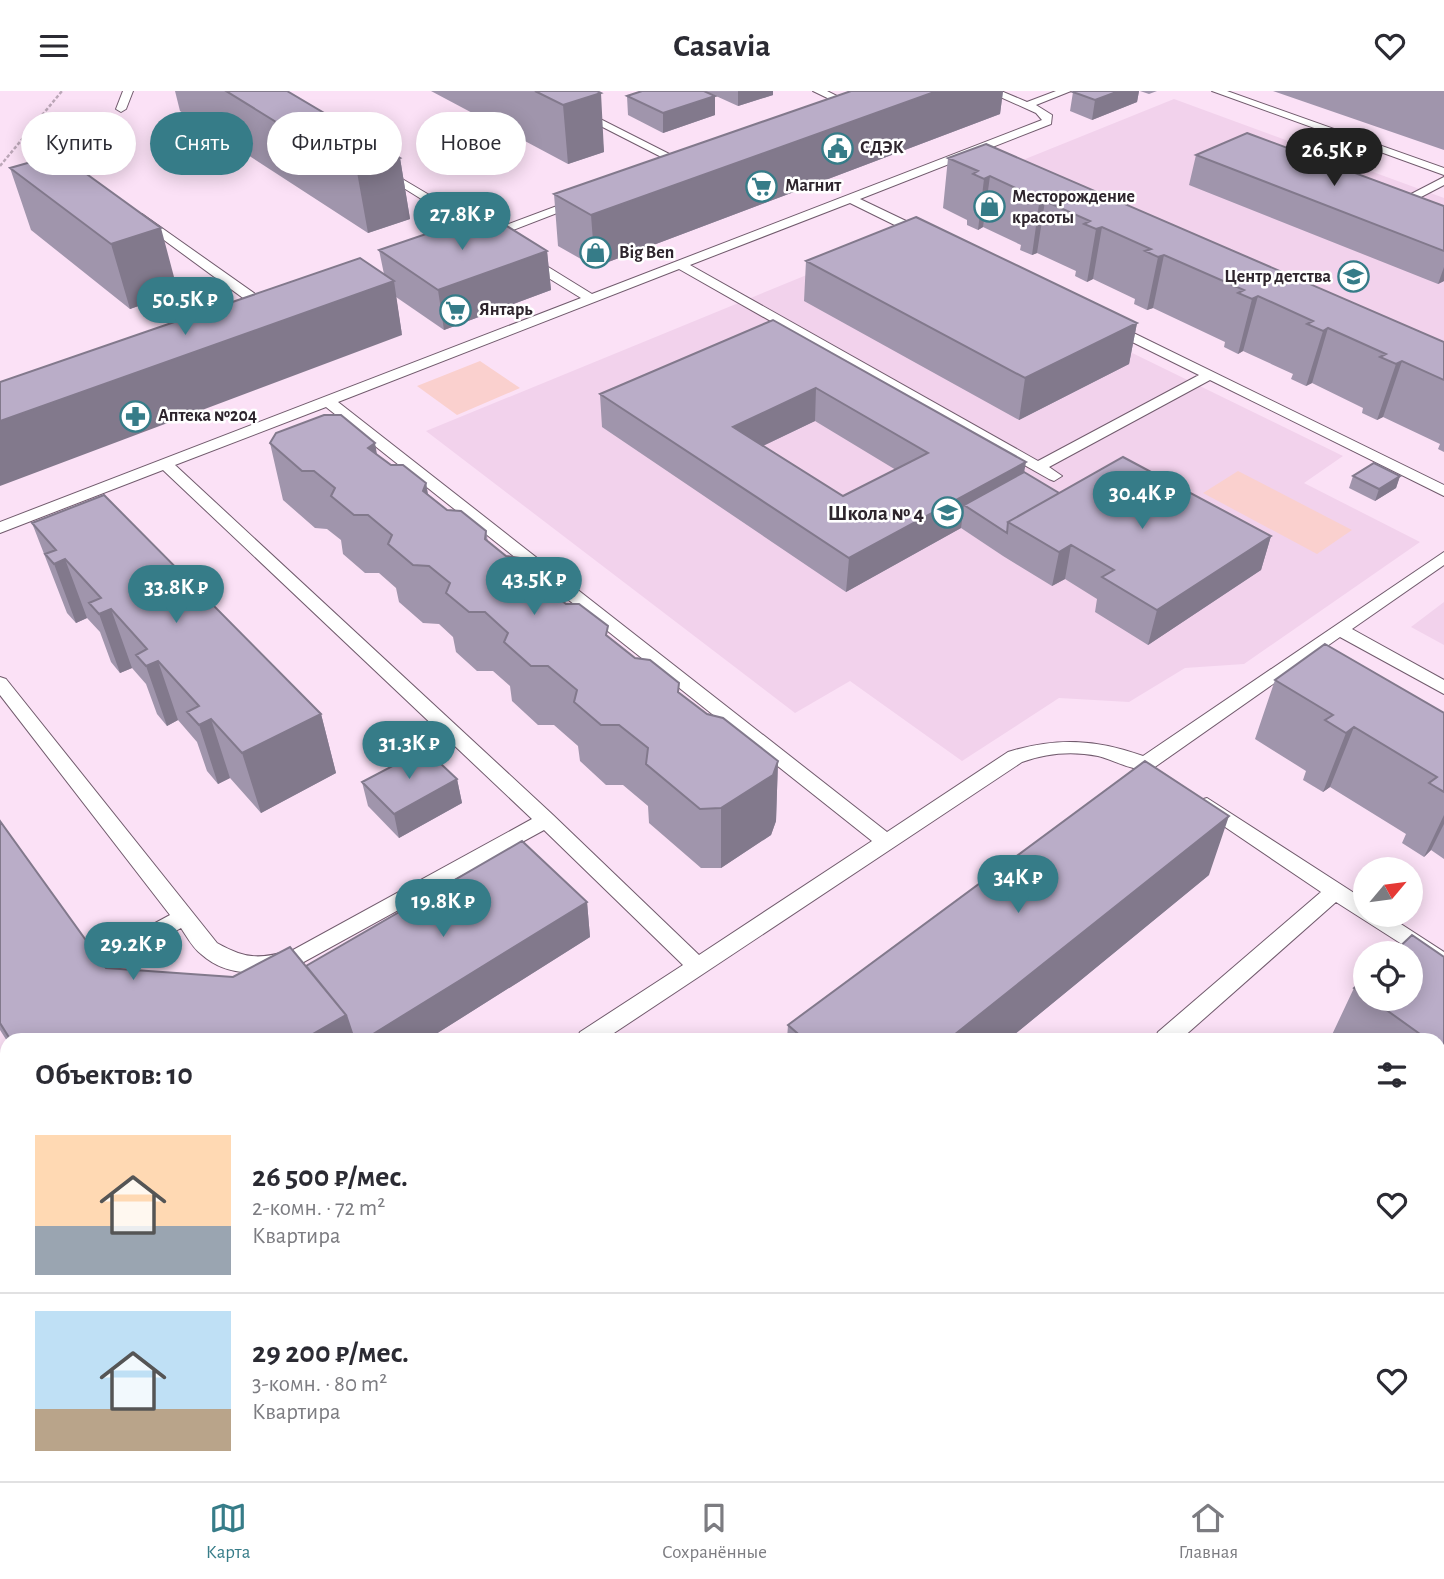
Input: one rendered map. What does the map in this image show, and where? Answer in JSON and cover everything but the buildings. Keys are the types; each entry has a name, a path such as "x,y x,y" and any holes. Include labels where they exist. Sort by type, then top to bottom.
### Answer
{"lane":[{"path":"121,109 128,91"},
{"path":"537,91 685,165"},
{"path":"818,91 858,104 826,115"},
{"path":"0,528 852,199 960,162 1047,122 1048,117 1027,105 992,91"},
{"path":"1027,105 1066,91"},
{"path":"1217,91 1444,172"},
{"path":"390,175 494,242 592,299"},
{"path":"1393,207 1444,180"},
{"path":"494,242 593,198"},
{"path":"852,199 938,241"},
{"path":"1381,202 1406,212"},
{"path":"127,206 272,312"},
{"path":"681,265 1054,476"},
{"path":"1098,320 1444,491"},
{"path":"1038,467 1209,375"},
{"path":"328,401 887,842"},
{"path":"165,464 546,820 697,966"},
{"path":"1145,764 1444,557"},
{"path":"1340,630 1444,688"},
{"path":"0,684 209,949 238,965 268,966 300,956 546,820"},
{"path":"597,1033 1015,757 1042,747 1075,746 1111,751 1145,764 1167,779"},
{"path":"1190,794 1353,903"},
{"path":"1173,1033 1335,891"},
{"path":"91,968 184,917"},
{"path":"1389,927 1444,964"}],"path":[{"path":"0,166 62,91"}],"shaded area":[{"name":"Центр детства","path":"1174,99 1444,198 1444,355 1008,166"},
{"name":"Школа № 4","path":"897,238 1343,456 1304,483 1420,542 1244,664 1185,668 1129,702 1059,698 962,761 850,681 795,713 426,431"},
{"path":"480,361 520,388 457,415 417,386"},
{"path":"1238,471 1352,530 1317,554 1203,493"},
{"path":"1444,602 1444,645 1411,627"}],"place":[{"name":"СДЭК","path":"837,148"},
{"name":"Магнит","path":"762,186"},
{"name":"Месторождение красоты","path":"989,207"},
{"name":"Big Ben","path":"596,253"},
{"name":"Центр детства","path":"1354,277"},
{"name":"Янтарь","path":"456,310"},
{"name":"Аптека №204","path":"135,416"},
{"name":"Школа № 4","path":"947,513"}]}
